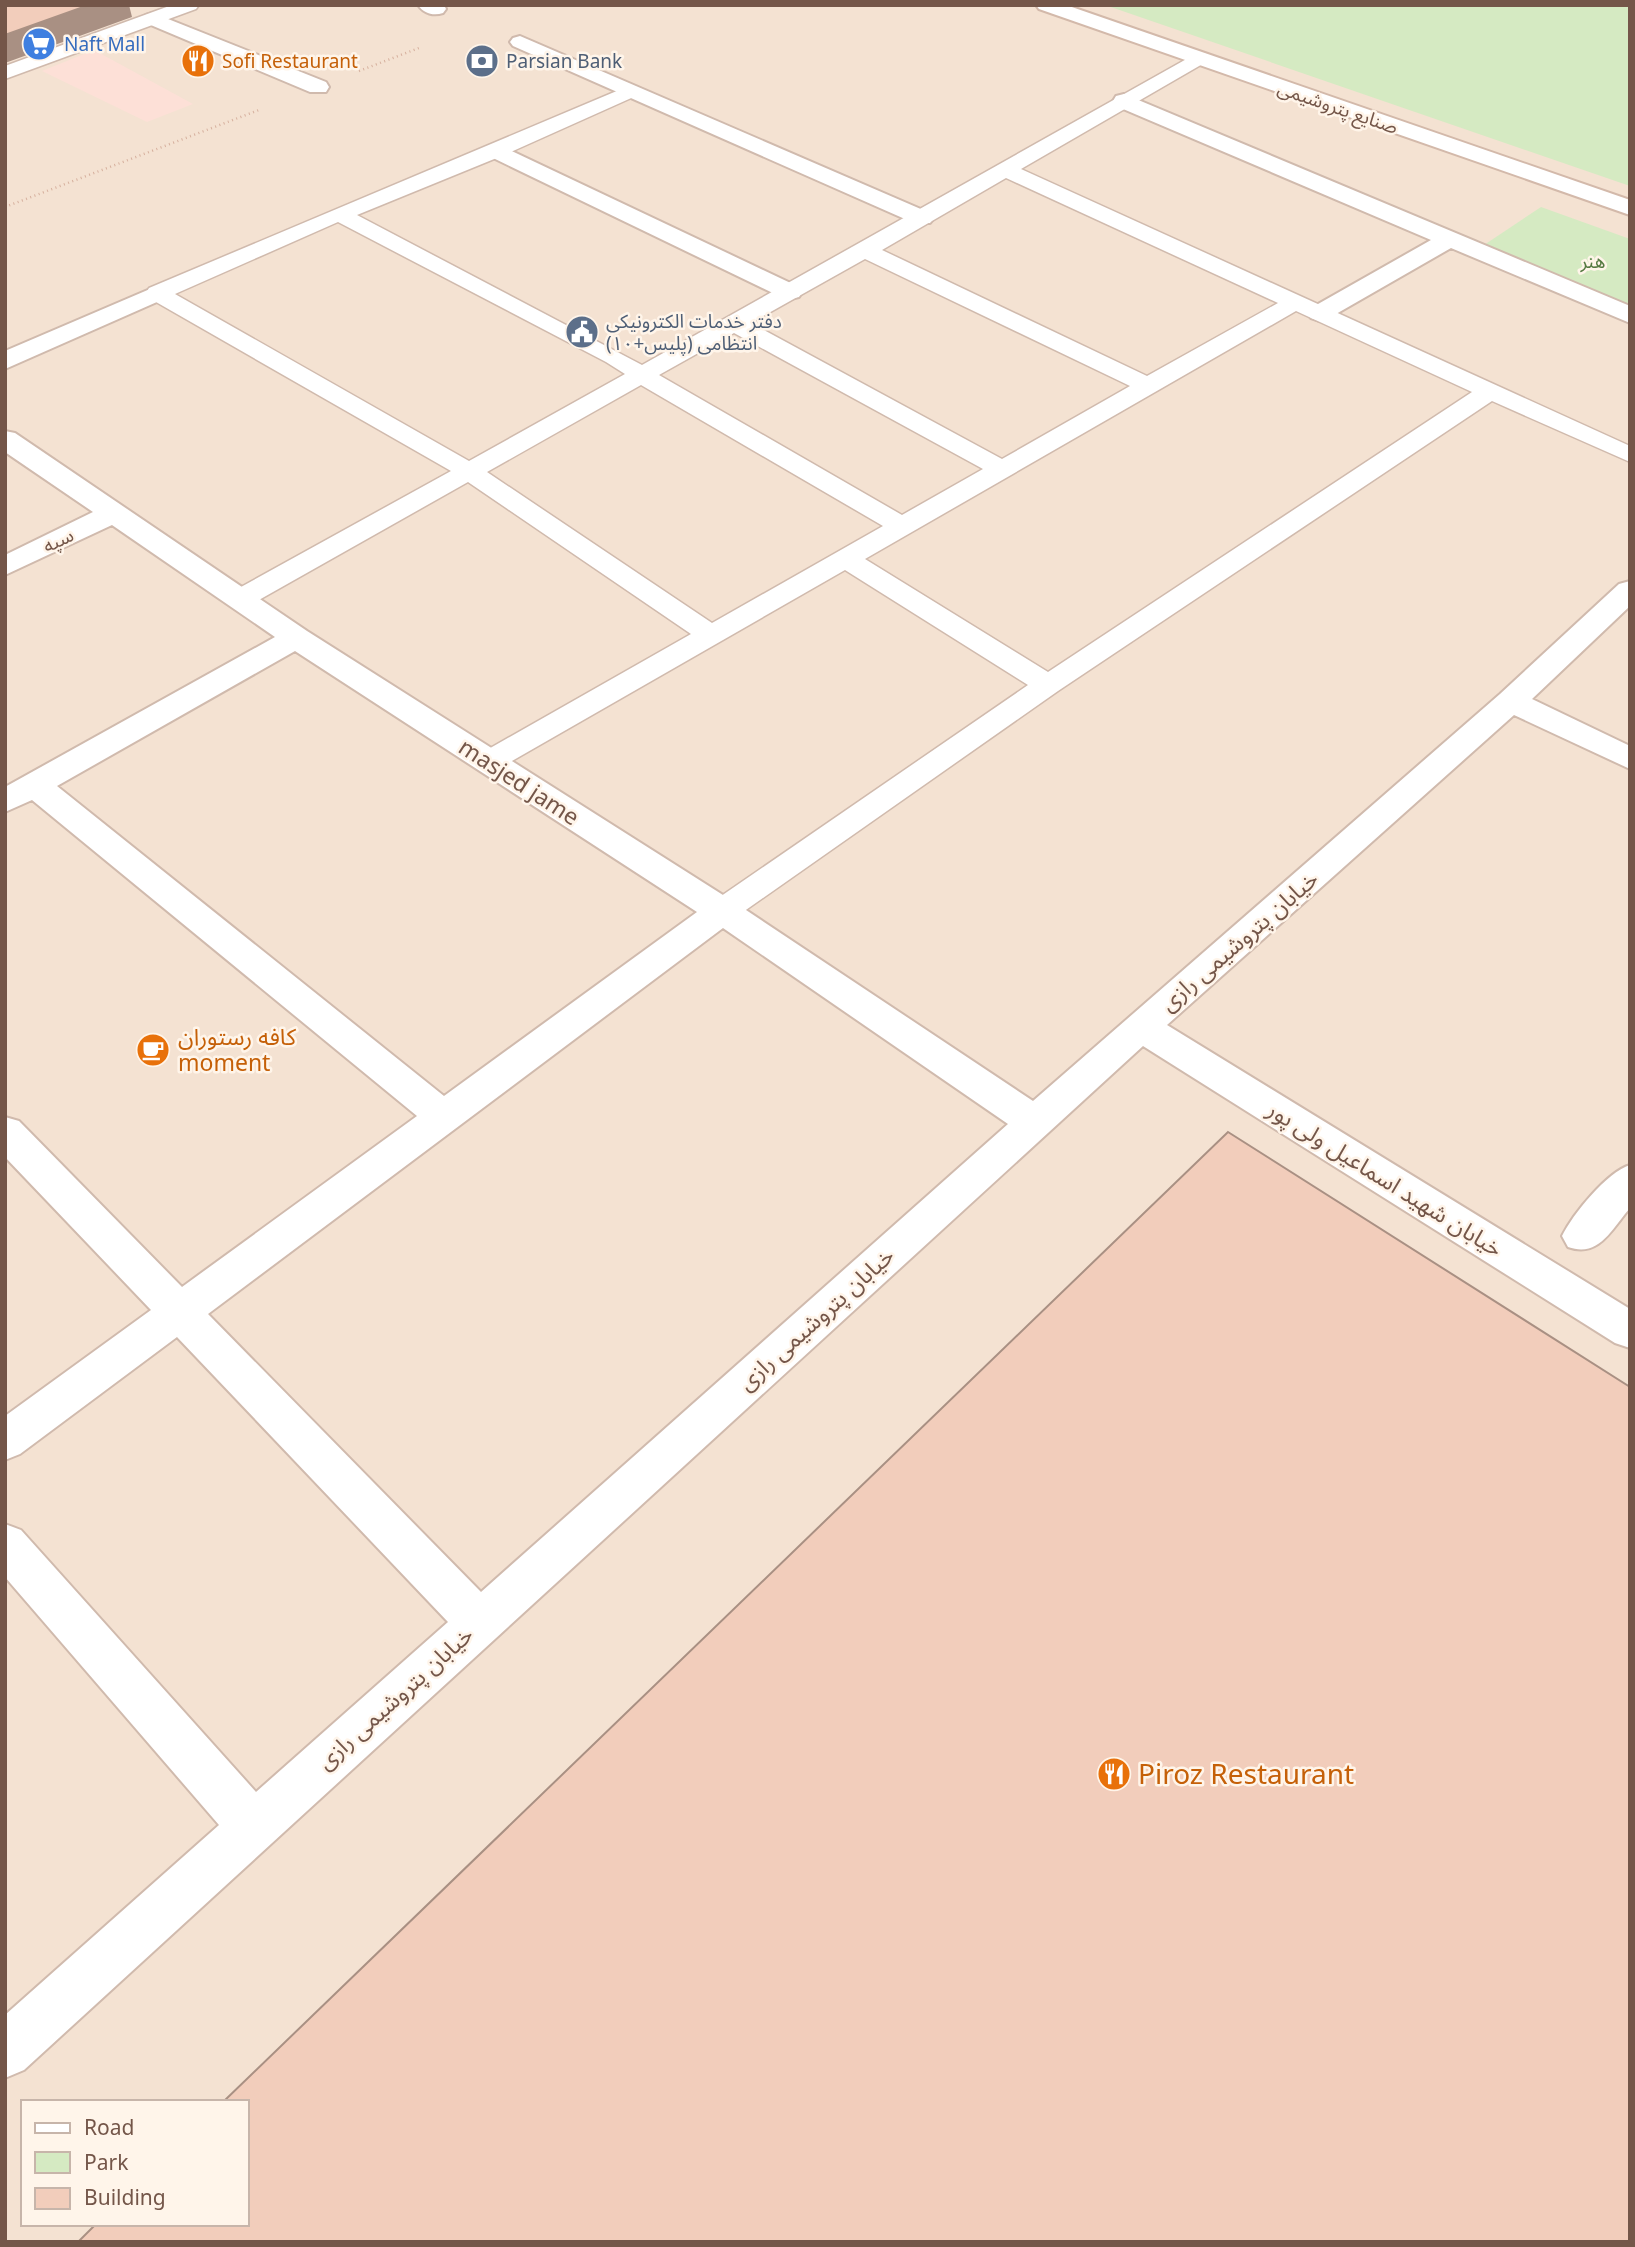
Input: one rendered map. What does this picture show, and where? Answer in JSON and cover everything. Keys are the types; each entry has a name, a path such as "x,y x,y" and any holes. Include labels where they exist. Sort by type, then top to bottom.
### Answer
{"street":[{"name":"صنایع پتروشیمی","path":"1046,5 1630,208"},
{"path":"153,19 318,87"},
{"path":"520,42 922,218"},
{"path":"1124,102 1630,316"},
{"path":"497,151 790,292"},
{"path":"1320,313 1448,240"},
{"path":"5,361 157,293"},
{"name":"masjed jame","path":"5,439 296,638 722,911 1035,1122"},
{"name":"سپه","path":"5,566 112,514"},
{"name":"خیابان پتروشیمی رازی","path":"5,2051 1035,1122 1511,701 1630,590"},
{"path":"296,638 19,792 444,1117"},
{"path":"1511,701 1630,759"},
{"path":"5,1441 722,911"},
{"name":"خیابان شهید اسماعیل ولی پور","path":"1141,1027 1630,1331"},
{"path":"5,1132 480,1622"},
{"path":"1582,1236 1630,1180"},
{"path":"5,1544 253,1826"}],"lane":[{"path":"5,73 190,5"},
{"path":"133,10 153,19"},
{"path":"240,598 922,218 1199,58"},
{"path":"157,293 339,214 497,151 631,91"},
{"path":"1006,170 1630,455"},
{"path":"339,214 614,356 642,375 900,525"},
{"path":"865,250 1149,386"},
{"path":"157,293 469,471 711,635"},
{"path":"488,762 1295,302"},
{"path":"733,323 1002,469"},
{"path":"722,911 1048,685 1490,391"},
{"path":"845,558 1048,685"}],"path":[{"path":"5,207 428,44"}],"shaded area":[{"path":"5,5 1630,5 1630,2242 5,2242"},
{"path":"94,50 193,104 147,122 42,71"}],"green space":[{"path":"1105,5 1630,5 1630,186"},
{"name":"هنر","path":"1541,207 1630,239 1630,310 1475,251"}],"building":[{"path":"5,5 89,5 5,35"},
{"name":"Piroz Restaurant","path":"1228,1132 1630,1387 1630,2242 78,2242 94,2226 248,2226 248,2100 225,2100"}],"place":[{"name":"Naft Mall","path":"39,44"},
{"name":"Sofi Restaurant","path":"198,61"},
{"name":"Parsian Bank","path":"482,61"},
{"name":"دفتر خدمات الکترونیکی انتظامی (پلیس+۱۰)","path":"582,332"},
{"name":"کافه رستوران moment","path":"153,1050"},
{"name":"Piroz Restaurant","path":"1114,1774"}]}
